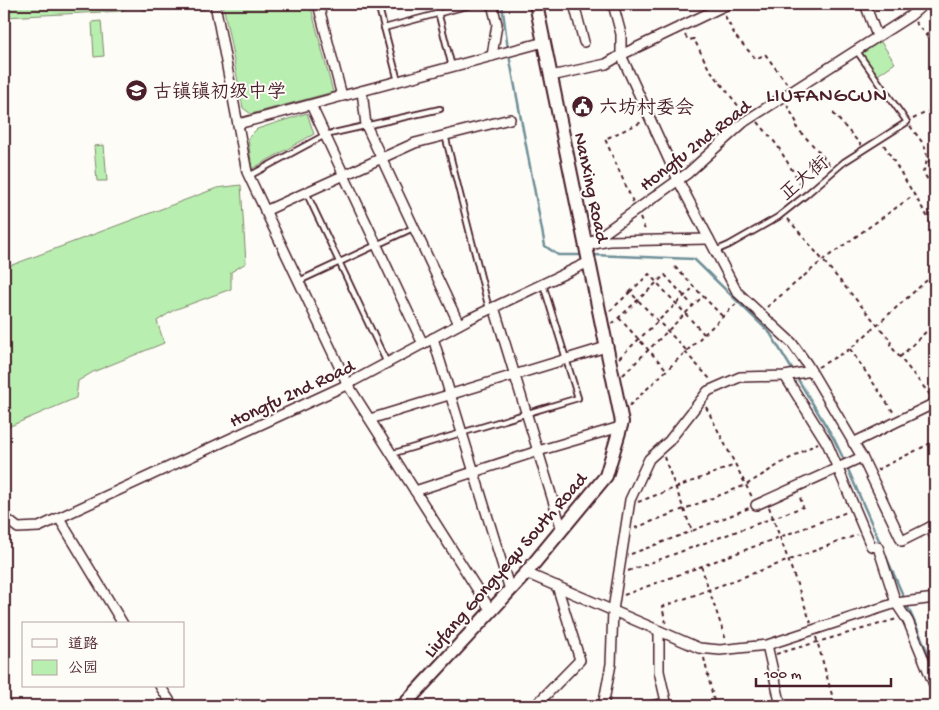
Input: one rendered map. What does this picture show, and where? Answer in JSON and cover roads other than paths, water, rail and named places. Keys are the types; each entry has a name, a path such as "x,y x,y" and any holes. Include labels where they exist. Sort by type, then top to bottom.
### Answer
{"main road":[{"name":"Nanxing Road","path":"536,4 587,254"},
{"name":"Liufang Gongyequ South Road","path":"403,706 526,573 606,476 622,422 587,254"}],"street":[{"path":"215,4 249,176 348,385 491,611"},
{"path":"318,4 342,96"},
{"path":"492,4 497,24 492,56"},
{"path":"574,4 584,42"},
{"path":"613,4 621,34 620,55 678,180 736,292 792,343 811,371 862,457 902,541 933,526 935,537"},
{"path":"865,4 877,36"},
{"name":"Hongfu 2nd Road","path":"4,517 18,528 39,527 348,385 459,324 543,284 587,254 636,210 688,173 751,118 910,16 924,4"},
{"path":"551,76 606,64 620,55 724,6"},
{"path":"238,124 544,42"},
{"path":"362,91 366,125 459,324"},
{"path":"311,105 424,344"},
{"path":"265,211 415,143 510,119"},
{"path":"587,254 609,241 709,239"},
{"path":"491,308 514,374 562,530"},
{"path":"433,338 510,590"},
{"path":"370,419 606,347"},
{"path":"603,706 611,664 613,610 630,500 649,458 668,441 708,391 740,377 785,376 811,371"},
{"path":"785,376 824,440 871,546 878,547 896,603 905,616 935,687"},
{"path":"853,443 935,402"},
{"path":"415,491 538,451 620,427"},
{"path":"756,506 862,457"},
{"path":"59,518 122,622"},
{"path":"526,573 702,648 720,650 767,645 896,603 935,598"},
{"path":"535,706 580,660 557,586"},
{"path":"652,706 667,705 659,671 659,630"},
{"path":"767,645 781,706"},
{"path":"161,688 173,706"}],"lane":[{"path":"378,4 398,81"},
{"path":"436,4 452,67"},
{"path":"384,28 474,4"},
{"name":"正大街","path":"715,251 729,245 783,213 833,171 907,122 856,50"},
{"path":"249,176 325,135 440,109"},
{"path":"445,135 491,308"},
{"path":"306,192 387,363"},
{"path":"299,281 413,228"},
{"path":"391,454 578,398 543,284"}],"waterway":[{"path":"502,4 508,49"},
{"path":"509,55 545,246 558,255 585,255"},
{"path":"593,255 694,259 770,333 793,371"},
{"path":"796,376 834,439 845,462"},
{"path":"847,467 905,600"},
{"path":"907,605 935,669"}],"place":[{"name":"古镇镇初级中学","path":"137,90"},
{"name":"六坊村委会","path":"583,106"}],"district":[{"name":"LIUFANGCUN","path":"827,94"}]}
